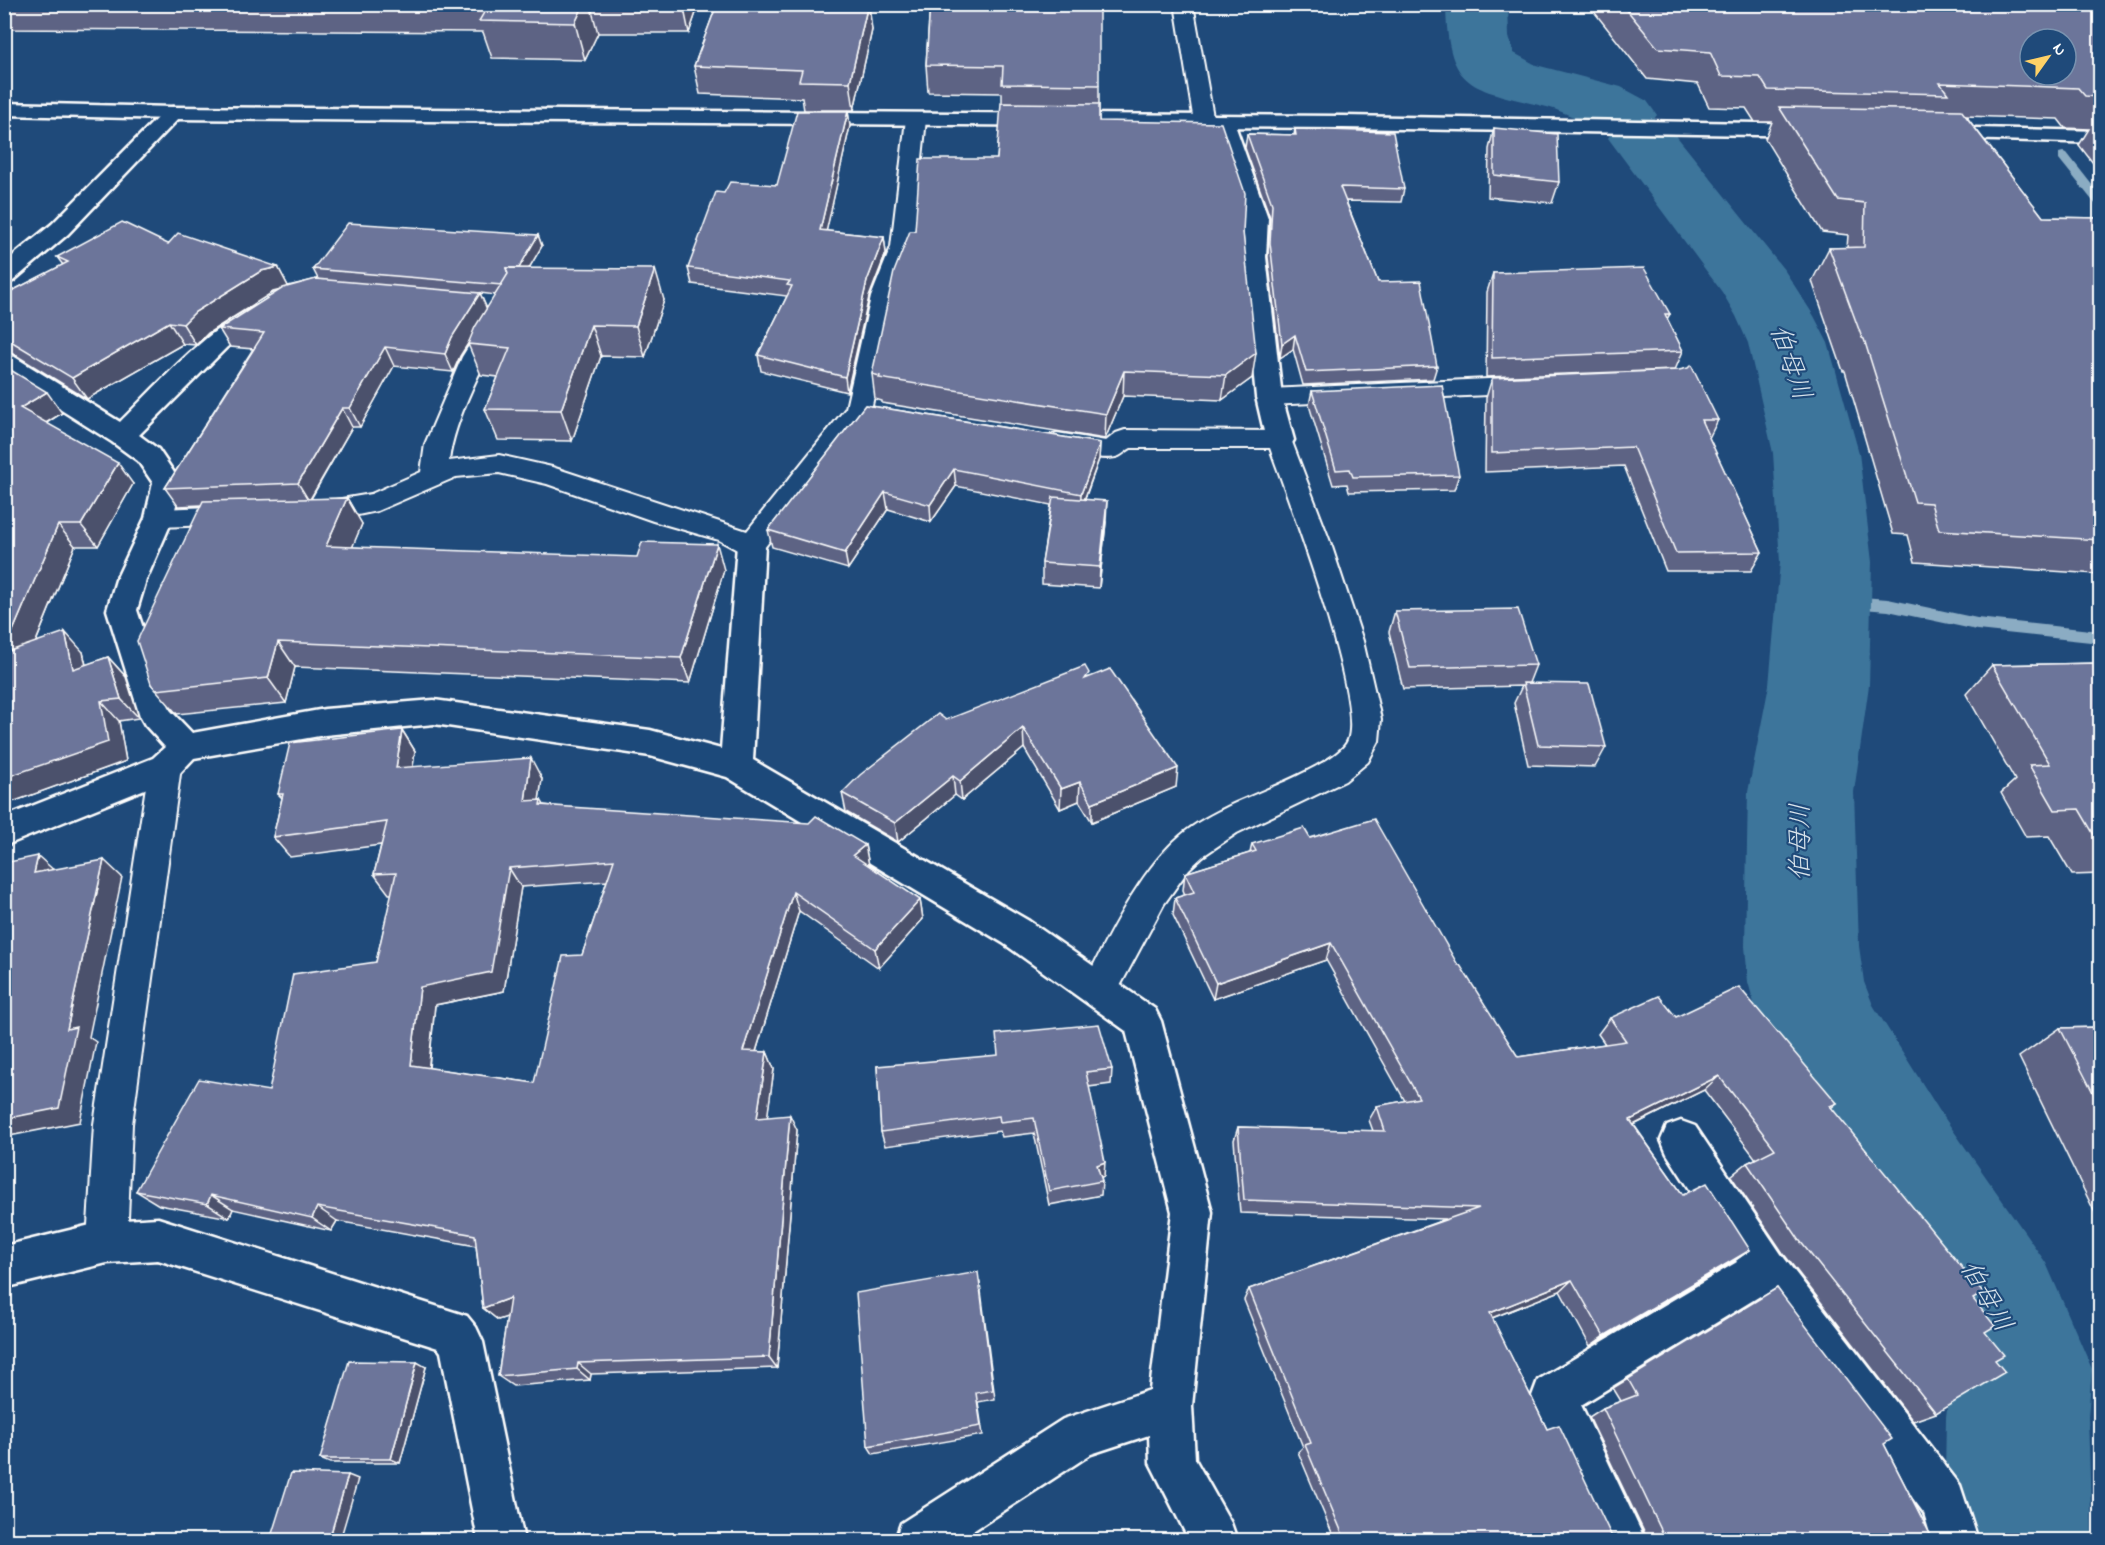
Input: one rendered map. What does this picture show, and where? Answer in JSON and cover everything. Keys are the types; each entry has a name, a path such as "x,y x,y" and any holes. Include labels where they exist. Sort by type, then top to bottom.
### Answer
{"street":[{"path":"4,110 1213,122 1838,131"},
{"path":"4,276 60,229 173,113"},
{"path":"1213,122 1256,218 1254,257 1269,397 1280,440"},
{"path":"1910,132 2100,137"},
{"path":"122,436 218,341 283,299"},
{"path":"4,362 122,436 148,455 167,483 159,518 131,580 122,610 156,716 175,757"},
{"path":"736,766 751,545"},
{"path":"4,832 175,757 325,722 434,712 650,742 736,766 1016,932 1142,1022 1192,1212 1170,1407 1173,1463 1214,1540"},
{"path":"1681,1140 1766,1269 1944,1502 1955,1540"},
{"path":"4,1267 108,1242 158,1239 452,1330 461,1342 501,1540"},
{"path":"1622,1540 1554,1395 1766,1269"},
{"path":"918,1540 1079,1435 1170,1407"}],"lane":[{"path":"1184,4 1213,122"},
{"path":"159,518 329,512 377,502 450,469 499,464 552,476 663,514 729,533 751,545 870,412 883,297 902,247 916,119"},
{"path":"434,477 438,444 494,303"},
{"path":"1269,397 1552,384"},
{"path":"1031,437 1111,450 1125,439 1280,440 1345,628 1366,714 1365,739 1349,760 1316,781 1277,797 1216,828 1191,847 1167,872 1099,992"},
{"path":"108,1242 113,1125 175,757"}],"building":[{"path":"489,4 584,4 575,23 479,21"},
{"path":"717,4 868,4 850,82 799,81 802,70 694,66"},
{"path":"930,4 1099,4 1099,85 1002,84 1003,66 926,65"},
{"path":"1622,4 2100,4 2100,97 2085,96 2078,88 2050,87 2078,87 2078,27 2018,27 2018,86 1940,83 1948,94 1768,90 1760,77 1721,76 1710,52 1658,48"},
{"path":"1001,103 1099,104 1099,121 1221,123 1245,193 1243,232 1256,353 1226,375 1124,371 1106,414 879,378 880,376 872,374 894,272 910,231 915,231 920,159 997,159"},
{"path":"1779,107 1961,110 2043,217 2100,218 2100,540 1939,530 1931,503 1915,502 1864,339 1829,248 1864,247 1865,203 1838,200"},
{"path":"797,111 848,111 820,230 884,237 867,281 845,377 758,355 792,286 787,285 790,281 688,268 716,192 724,193 730,182 777,185"},
{"path":"1494,128 1557,134 1559,182 1494,175"},
{"path":"1295,129 1393,132 1404,189 1340,187 1378,282 1421,281 1437,366 1306,372 1295,335 1282,344 1270,243 1272,204 1247,134 1296,135"},
{"path":"122,222 168,244 178,233 278,267 261,271 195,312 183,324 169,322 72,378 4,337 4,295 68,262 57,257"},
{"path":"348,223 538,235 519,268 506,268 508,274 502,285 313,269"},
{"path":"506,268 655,269 636,326 591,325 561,410 485,409 510,348 468,344 475,327 508,274"},
{"path":"1644,268 1670,314 1665,314 1683,351 1492,358 1493,273"},
{"path":"316,279 480,293 452,337 445,354 385,347 350,408 342,408 298,483 165,488 264,333 219,329 283,288"},
{"path":"1691,365 1718,420 1701,420 1762,552 1676,553 1633,447 1492,453 1492,378 1679,370"},
{"path":"4,366 47,392 20,408 118,463 81,525 58,525 4,652"},
{"path":"1442,385 1459,475 1353,477 1350,469 1336,470 1312,391"},
{"path":"865,405 1100,443 1081,494 954,469 930,505 885,492 845,553 768,530"},
{"path":"1053,497 1107,501 1100,567 1042,563"},
{"path":"347,498 326,546 637,557 642,542 717,544 681,658 278,642 268,678 156,690 151,684 137,641 203,501"},
{"path":"1518,609 1536,665 1410,668 1395,611"},
{"path":"65,632 73,669 108,657 121,699 101,701 108,742 4,778 4,653"},
{"path":"2100,663 2100,845 2079,809 2055,810 2029,765 2050,764 1992,665"},
{"path":"1085,666 1089,673 1085,679 1110,669 1178,768 1092,803 1080,782 1061,789 1023,728 960,781 953,776 895,823 842,793 860,775 938,714 946,720"},
{"path":"1523,683 1589,684 1606,747 1538,745"},
{"path":"402,730 396,768 531,758 525,801 541,800 540,805 809,823 816,816 865,845 853,855 920,900 875,949 793,892 743,1051 767,1052 757,1118 790,1115 769,1357 578,1363 577,1369 498,1376 510,1298 483,1308 475,1235 317,1207 312,1218 211,1195 207,1204 136,1191 199,1079 269,1091 293,974 376,962 396,873 374,874 387,822 273,837 283,794 278,794 290,743","holes":["614,860 582,955 563,956 534,1083 411,1065 420,987 491,972 509,868"]},
{"path":"1374,819 1458,965 1518,1057 1626,1041 1610,1018 1659,996 1676,1017 1739,987 1837,1103 1830,1106 1983,1293 1973,1299 1995,1326 1985,1332 2004,1355 1995,1360 2005,1372 1936,1413 1800,1241 1747,1163 1775,1149 1719,1076 1630,1120 1683,1195 1707,1183 1750,1250 1604,1336 1572,1280 1490,1313 1547,1429 1559,1425 1611,1535 1661,1537 1663,1534 1603,1408 1637,1395 1628,1379 1777,1288 1892,1439 1884,1444 1933,1540 1345,1540 1305,1445 1311,1443 1249,1289 1479,1208 1244,1200 1238,1127 1385,1131 1377,1106 1419,1098 1331,943 1216,983 1175,898 1194,892 1185,873 1256,851 1252,844 1304,828 1310,838"},
{"path":"38,856 34,873 104,860 67,1029 76,1027 59,1108 4,1119 4,863"},
{"path":"1099,1024 1112,1069 1086,1072 1105,1162 1097,1165 1102,1181 1049,1191 1034,1118 1000,1122 999,1116 881,1132 877,1066 998,1055 996,1034"},
{"path":"2100,1027 2100,1106 2060,1028"},
{"path":"978,1272 993,1390 976,1393 981,1426 868,1446 856,1293"},
{"path":"349,1361 417,1362 391,1459 320,1459"},
{"path":"291,1473 348,1475 329,1540 270,1540"}],"waterway":[{"name":"伯母川","path":"1477,4 1478,37 1485,63 1516,81 1561,90 1597,101 1623,115"},
{"name":"伯母川","path":"1642,138 1758,287 1788,343 1816,453 1826,562 1819,685 1801,792 1802,946 1806,982 1822,1031 1894,1154 1998,1311 2022,1369 2017,1417 2018,1540"},
{"path":"2063,156 2100,202"},
{"path":"1824,600 1888,605 1977,624 2100,637"}]}
